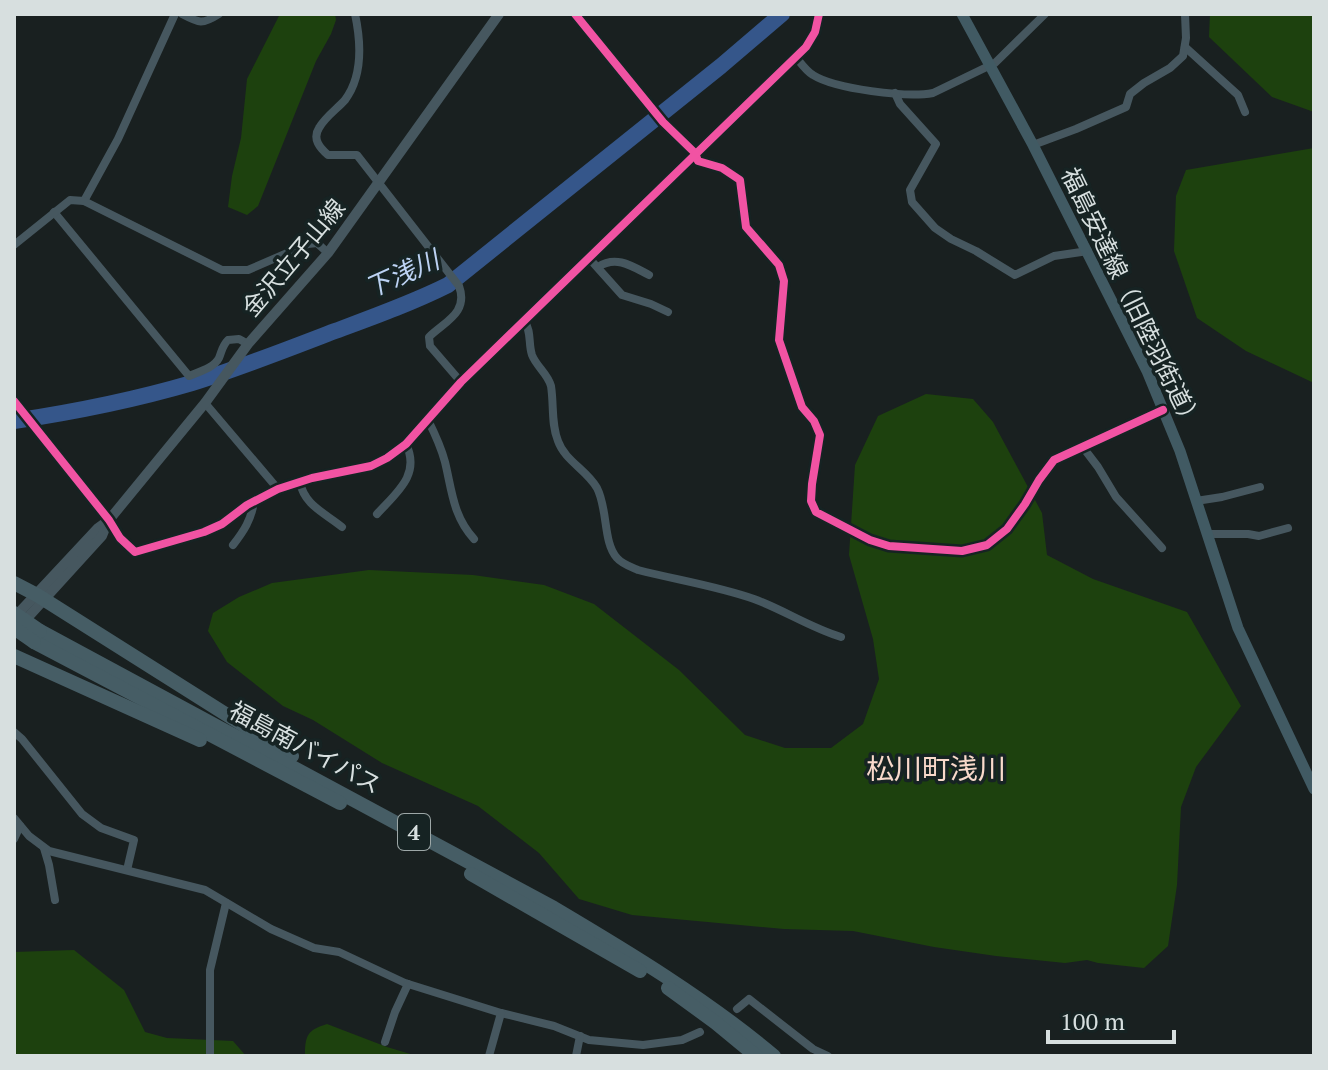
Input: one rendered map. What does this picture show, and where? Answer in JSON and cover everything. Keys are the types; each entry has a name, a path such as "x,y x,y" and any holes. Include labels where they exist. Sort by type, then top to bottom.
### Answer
{"highway":[{"path":"14,583 41,597 388,817"},
{"name":"福島南バイパス","path":"14,616 37,636 236,749 478,877 654,979 756,1056"},
{"name":"福島南バイパス","path":"14,630 37,636 388,817 541,901 714,1008 774,1056"},
{"path":"14,656 357,811"}],"main road":[{"name":"福島安達線（旧陸羽街道）","path":"962,14 1088,251 1147,371 1180,451 1238,628 1314,789"}],"street":[{"path":"84,201 118,139 175,14"},
{"path":"182,14 196,22 206,22 219,14"},
{"path":"355,14 360,52 355,80 347,97 319,127 317,144 328,155 357,155 459,286 461,297 456,313 445,326 429,337 430,346 461,382"},
{"name":"金沢立子山線","path":"14,630 98,528 109,520 216,390 246,348 328,253 499,14"},
{"path":"575,14 655,113 695,153 698,161 722,168 740,180 746,227 779,265 784,281 779,340 802,407 814,421 820,435 811,492 816,512 870,540 889,546 962,551 987,545 1007,529 1054,460 1163,410"},
{"path":"14,401 120,538 135,552 204,532 278,489 371,466 406,444 461,382 806,47 815,32 819,14"},
{"path":"795,56 811,75 836,85 924,95 995,63 1045,14"},
{"path":"1033,145 1126,107 1130,94 1183,56 1185,14"},
{"path":"1185,47 1238,95 1245,112"},
{"path":"895,93 900,104 936,144 910,190 912,202 935,228 1015,275 1054,256 1088,251"},
{"path":"14,245 70,200 84,201 222,270 248,270 308,244 317,243 328,253"},
{"path":"54,212 189,376 214,364 221,347 228,340 239,339 246,348"},
{"path":"588,257 622,295 668,312"},
{"path":"598,267 607,261 616,261 649,275"},
{"path":"524,320 529,327 531,352 550,384 558,441 565,455 595,485 602,499 609,542 615,556 638,570 755,600 823,632 841,637"},
{"path":"205,403 278,489"},
{"path":"428,420 439,442 457,516 474,539"},
{"path":"377,514 410,473 412,463 406,444"},
{"path":"1082,446 1116,497 1162,548"},
{"path":"300,482 302,494 309,502 342,527"},
{"path":"1196,501 1260,487"},
{"path":"233,545 247,527 254,502"},
{"path":"1207,534 1259,536 1288,528"},
{"name":"金沢立子山線","path":"14,616 41,597"},
{"path":"14,732 82,814 101,828 134,840 127,870"},
{"path":"14,839 17,822"},
{"path":"17,822 49,851 205,890 294,940 314,948 339,952 408,984 501,1013 601,1042 643,1045 682,1040 700,1032"},
{"path":"44,848 55,900"},
{"path":"210,1056 210,970 226,903"},
{"path":"385,1042 408,984"},
{"path":"737,1009 749,999 813,1049 828,1056"},
{"path":"489,1056 501,1013"},
{"path":"576,1056 580,1036"},
{"path":"643,1045 643,1056"}],"green space":[{"path":"280,14 335,14 336,20 316,61 258,206 247,215 228,207 241,138 247,79"},
{"path":"1210,14 1314,14 1314,112 1272,97 1209,37"},
{"path":"1314,148 1314,383 1246,351 1197,318 1174,251 1176,196 1186,170"},
{"path":"926,394 973,399 993,422 1042,513 1047,555 1093,579 1187,612 1241,706 1196,767 1181,807 1177,885 1168,946 1144,968 1087,960 1065,963 996,956 853,931 784,929 632,915 579,899 539,853 478,806 382,763 313,720 283,706 227,662 208,631 213,613 239,597 272,583 369,570 473,575 544,585 594,604 679,670 745,735 785,748 831,748 863,724 879,679 873,639 849,555 855,465 878,416"},
{"path":"74,950 124,990 145,1032 167,1038 233,1041 246,1056 14,1056 14,952"},
{"path":"327,1024 417,1056 305,1056 308,1035"}],"waterway":[{"name":"下浅川","path":"14,421 104,405 192,383 378,315 448,285 782,14"}],"cycle path":[{"path":"575,14 663,122 695,153 698,161 722,168 740,180 746,227 779,265 784,281 779,340 802,407 814,421 820,435 811,501 816,512 870,540 889,546 962,551 987,545 1007,529 1054,460 1163,410"},
{"path":"14,401 120,538 135,552 204,532 278,489 312,478 371,466 406,444 461,382 806,47 815,32 819,14"}],"district":[{"name":"松川町浅川","path":"936,769"}]}
